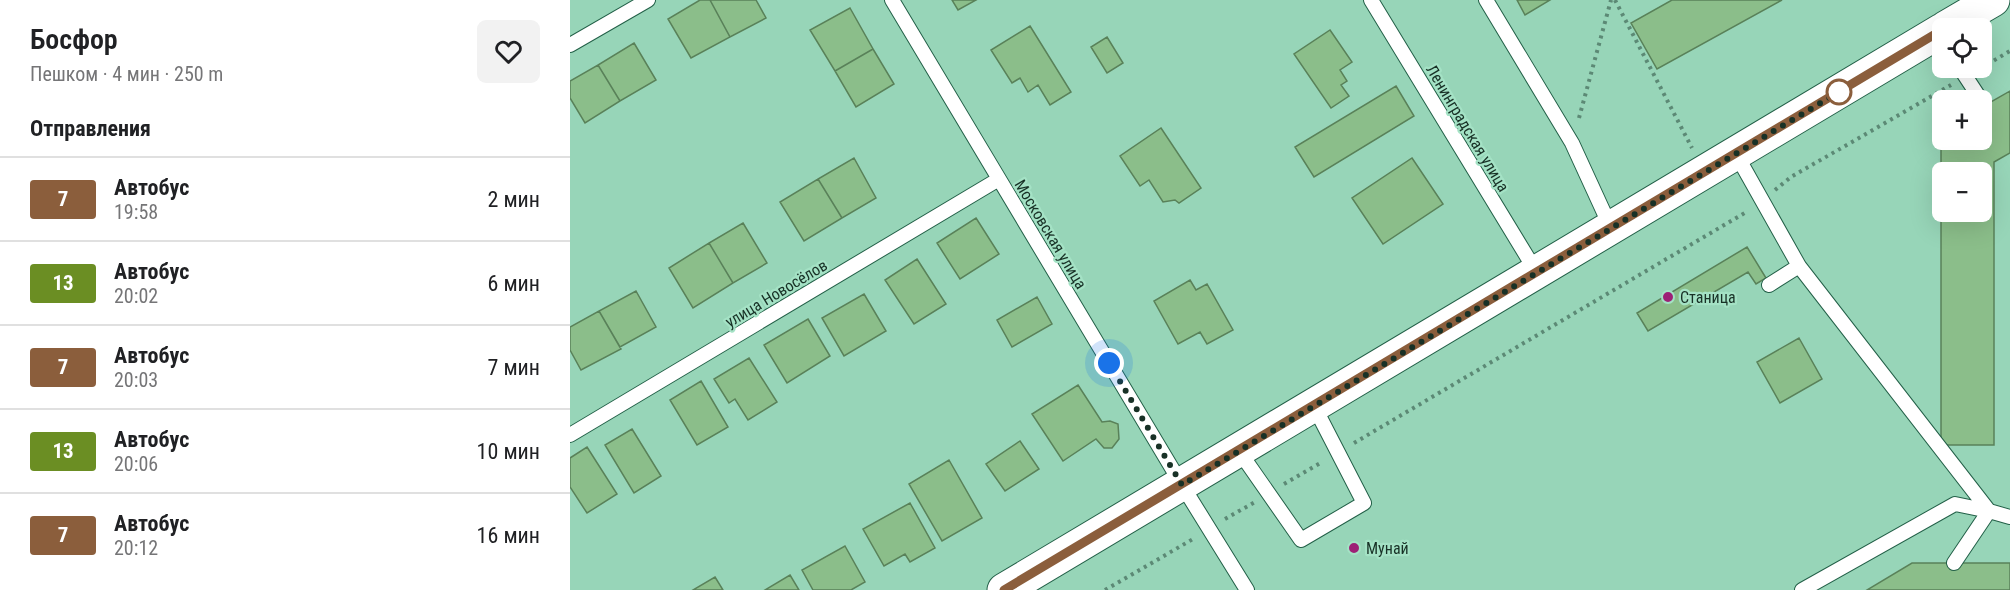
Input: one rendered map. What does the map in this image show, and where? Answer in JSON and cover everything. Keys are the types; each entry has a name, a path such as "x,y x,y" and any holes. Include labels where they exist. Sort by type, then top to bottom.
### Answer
{"street":[{"path":"1965,18 1993,0"},
{"path":"1004,590 1704,172 1932,39"}],"lane":[{"path":"570,45 648,0"},
{"name":"Московская улица","path":"892,0 1247,590"},
{"name":"Ленинградская улица","path":"1371,0 1537,273"},
{"path":"1486,0 1572,143 1611,228"},
{"path":"1736,154 1799,266 1989,512"},
{"name":"улица Новосёлов","path":"570,435 999,179"},
{"path":"1769,285 1799,266"},
{"path":"1239,451 1301,540 1364,503 1314,406"},
{"path":"1802,590 1955,504 2010,518"},
{"path":"1953,563 1989,512"}],"path":[{"path":"1572,143 1613,0"},
{"path":"1613,0 1704,172"},
{"path":"1992,59 2010,51"},
{"path":"1105,590 1763,202 1791,177 1953,78"}],"building":[{"path":"700,0 710,0 730,37 691,58 668,19"},
{"path":"710,0 756,0 766,18 730,37"},
{"path":"952,0 976,0 958,10"},
{"path":"1517,0 1550,0 1525,15"},
{"path":"1672,0 1782,0 1657,69 1631,23"},
{"path":"850,8 873,49 835,71 810,30"},
{"path":"1030,26 1071,92 1050,105 1038,85 1028,92 1020,78 1012,83 991,50"},
{"path":"1330,30 1352,62 1340,70 1347,81 1341,85 1349,96 1331,108 1294,54"},
{"path":"1107,37 1123,63 1107,73 1091,47"},
{"path":"634,43 656,80 620,101 598,65"},
{"path":"873,49 894,84 856,107 835,71"},
{"path":"598,65 620,101 585,123 570,98 570,81"},
{"path":"1396,86 1414,116 1314,177 1295,147"},
{"path":"2010,91 2010,153 1994,162 1994,445 1941,445 1941,222 1992,222 1992,162 1941,162 1941,150 1992,150 1992,101"},
{"path":"1161,128 1201,188 1179,203 1175,200 1163,202 1149,180 1140,186 1120,156"},
{"path":"854,158 876,198 842,218 818,179"},
{"path":"1412,158 1443,204 1383,244 1352,198"},
{"path":"818,179 842,218 804,241 780,202"},
{"path":"976,218 999,254 960,279 937,243"},
{"path":"743,223 767,263 733,283 709,243"},
{"path":"709,243 733,283 693,308 669,268"},
{"path":"1747,247 1766,278 1756,284 1748,272 1648,331 1637,313"},
{"path":"917,259 946,304 914,324 885,280"},
{"path":"1190,280 1196,290 1207,284 1233,330 1207,344 1200,332 1178,344 1154,301"},
{"path":"636,291 656,327 620,347 599,311"},
{"path":"864,294 886,331 844,356 822,318"},
{"path":"1037,297 1052,324 1012,347 997,320"},
{"path":"599,311 621,349 581,370 570,350 570,327"},
{"path":"808,319 830,356 787,383 764,345"},
{"path":"1799,338 1822,379 1780,403 1757,362"},
{"path":"749,358 777,402 748,420 735,399 729,403 714,379"},
{"path":"701,381 728,427 697,445 670,400"},
{"path":"1078,385 1102,422 1110,421 1118,424 1119,439 1112,448 1104,448 1096,439 1063,461 1032,414"},
{"path":"632,429 661,476 634,493 605,445"},
{"path":"1020,441 1039,469 1005,491 986,464"},
{"path":"587,447 617,494 587,513 570,487 570,458"},
{"path":"949,460 982,518 942,541 909,484"},
{"path":"910,503 935,548 910,562 905,554 884,566 863,529"},
{"path":"845,546 865,582 851,590 813,590 802,570"},
{"path":"1912,563 2010,563 2010,590 1867,590"},
{"path":"790,575 799,590 765,590"},
{"path":"715,577 723,590 693,590"}],"bus line":[{"name":"7","path":"1004,590 1932,36"}],"place":[{"name":"Станица","path":"1668,297"},
{"name":"Мунай","path":"1354,548"}],"route":[{"path":"1109,363 1182,485 1839,92"}]}
